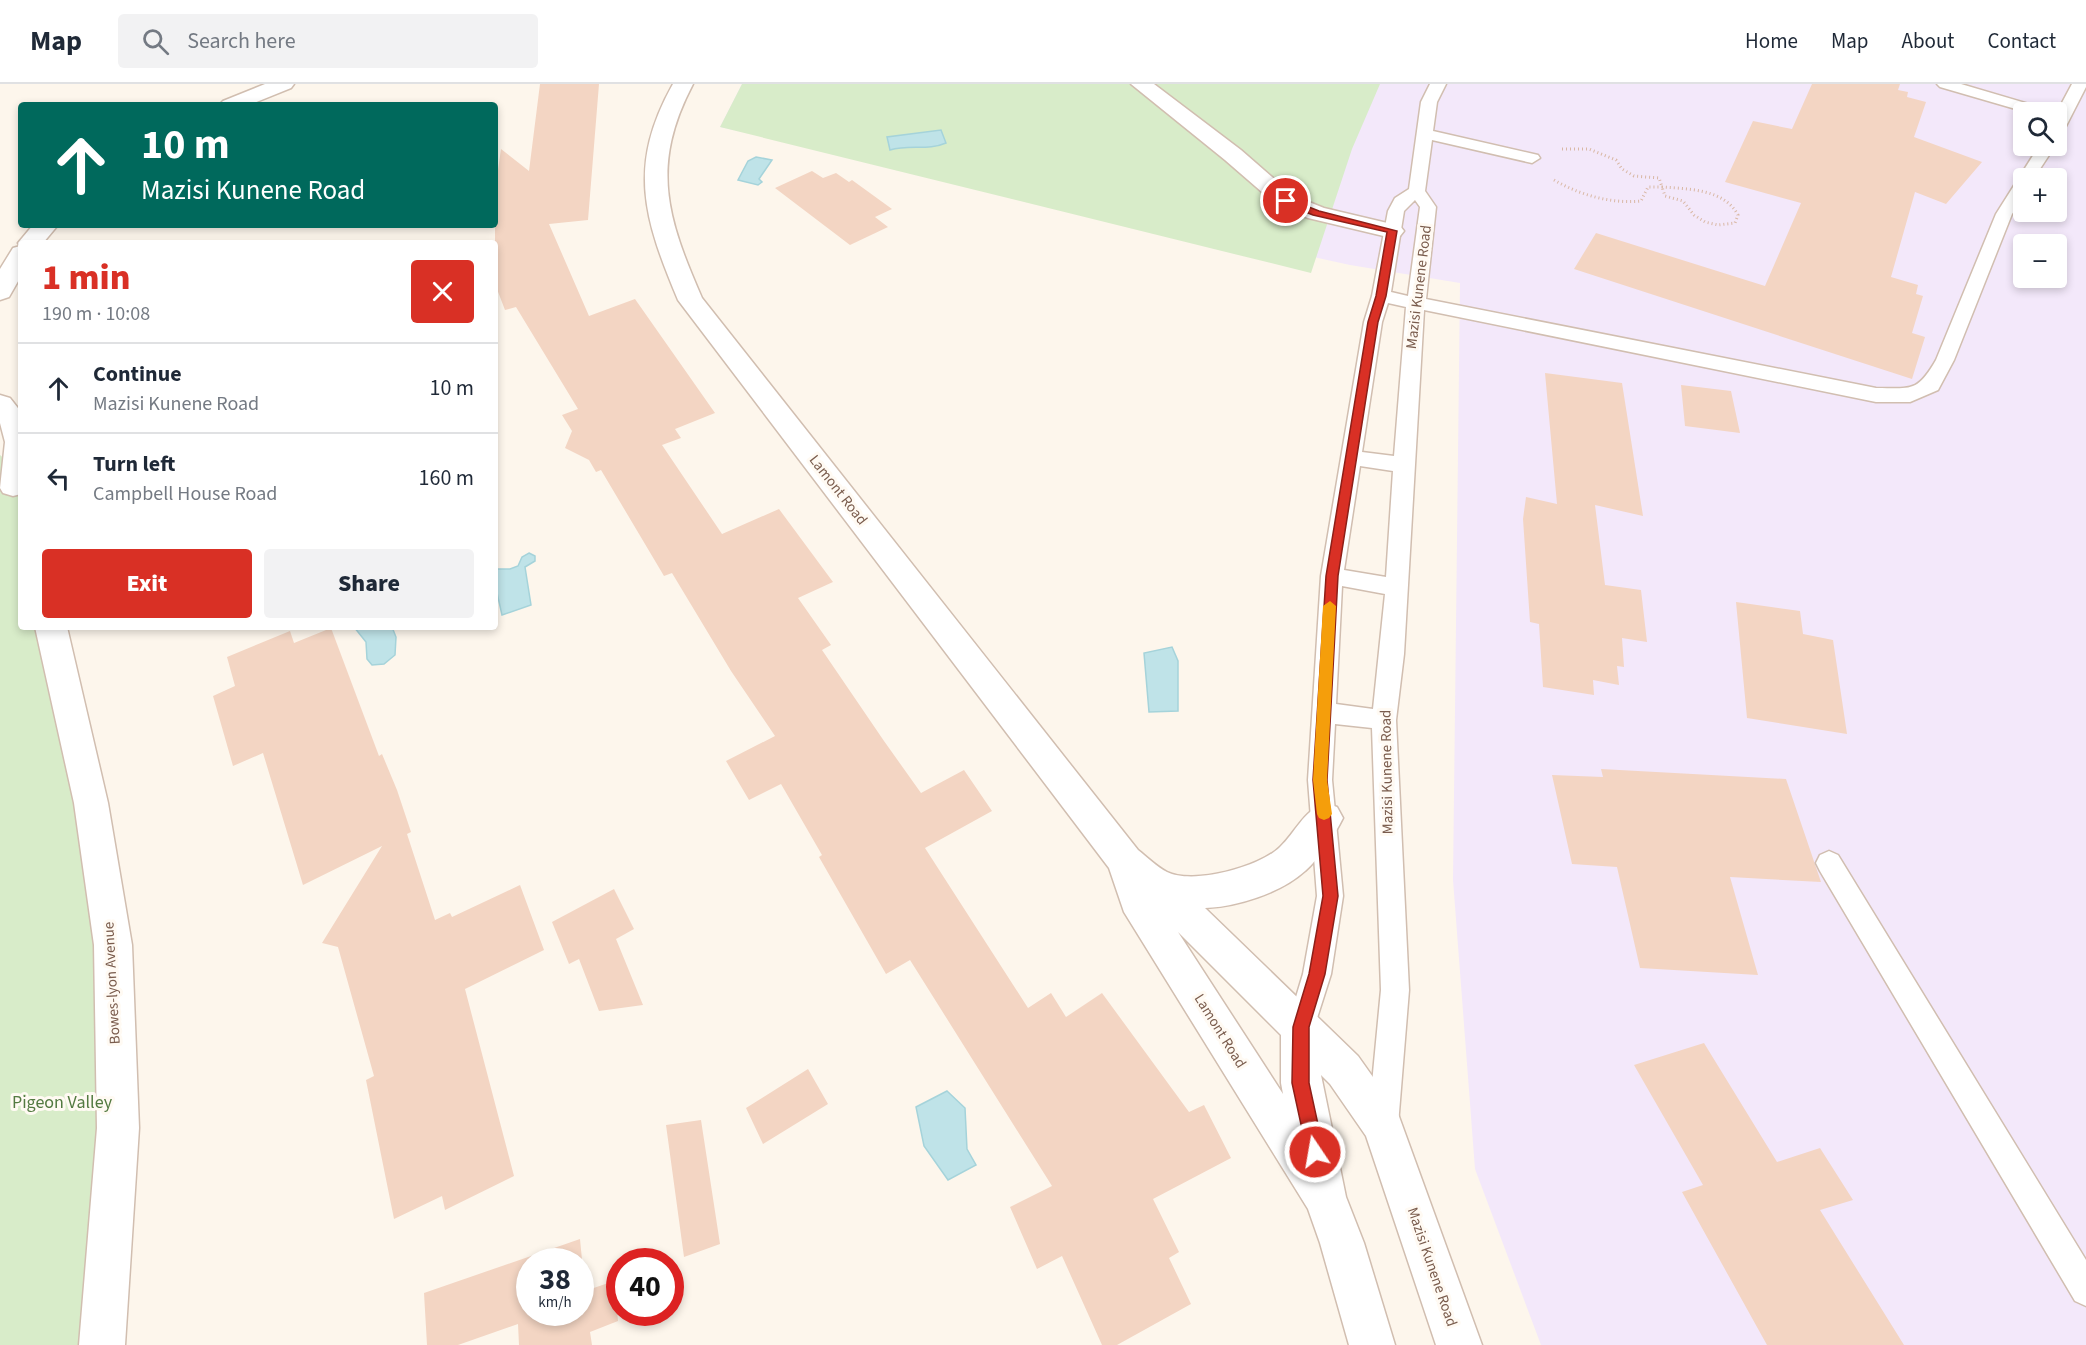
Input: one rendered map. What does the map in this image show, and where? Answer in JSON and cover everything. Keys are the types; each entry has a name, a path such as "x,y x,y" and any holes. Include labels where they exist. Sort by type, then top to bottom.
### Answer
{"street":[{"path":"238,102 284,84"},
{"name":"Lamont Road","path":"683,84 673,100 658,143 656,199 668,248 690,300 1125,861 1160,889 1344,1070 1383,1125"},
{"path":"1141,84 1233,155 1286,201 1316,213 1392,231"},
{"path":"33,240 43,228"},
{"path":"0,292 18,259"},
{"path":"0,404 18,429"},
{"path":"11,485 18,455"},
{"name":"Bowes-lyon Avenue","path":"52,630 91,802 113,945 118,1128 102,1345"},
{"path":"1160,889 1187,892 1222,891 1259,880 1292,860 1325,818"},
{"name":"Lamont Road","path":"1125,861 1137,900 1324,1197"},
{"path":"1301,1027 1301,1083 1324,1197 1342,1243 1372,1345"},
{"name":"Mazisi Kunene Road","path":"1383,1125 1459,1345"}],"lane":[{"name":"Mazisi Kunene Road","path":"1383,1125 1395,990 1384,720 1392,654 1417,303 1428,207 1417,190 1429,102 1438,84"},
{"path":"2067,108 2080,84"},
{"path":"1954,85 2013,103"},
{"path":"1424,135 1532,158"},
{"path":"1301,1027 1317,974 1330,896 1320,780 1332,576 1373,322 1381,296 1396,211 1401,202 1417,190"},
{"path":"1381,296 1864,393 1910,395 1931,385 1945,360 2004,214 2013,200"},
{"path":"1352,458 1404,465"},
{"path":"1332,576 1397,588"},
{"path":"1323,712 1384,720"},
{"path":"1829,863 2086,1290"}],"path":[{"path":"1532,158 1541,171 1560,184 1593,196 1629,204 1641,201 1648,187 1662,187 1678,187 1731,203 1738,215 1735,223 1713,226 1694,217 1683,201 1665,196 1662,187 1659,178 1634,176 1622,168 1616,160 1589,149 1542,152 1532,158"}],"shaded area":[{"path":"742,84 2086,84 2086,1345 1541,1345 1475,1169 1453,880 1460,283 1350,265 720,127"}],"green space":[{"path":"742,84 1380,84 1352,149 1311,273 720,127"},
{"name":"Pigeon Valley","path":"0,455 18,471 18,630 60,630 106,826 105,1345 0,1345"}],"water":[{"path":"941,130 946,143 932,147 904,147 890,150 887,137"},
{"path":"756,157 772,160 759,179 762,182 758,185 738,180 748,161"},
{"path":"529,553 535,556 535,561 525,567 531,605 502,615 498,597 498,569 518,566 522,557"},
{"path":"356,630 393,630 396,637 395,655 384,664 372,665 367,659 366,642"},
{"path":"1172,647 1178,661 1178,711 1149,712 1144,653"},
{"path":"947,1091 965,1108 967,1149 976,1165 948,1180 924,1146 916,1107"}],"building":[{"path":"540,84 599,84 588,220 549,224 589,316 635,299 715,413 675,429 681,438 662,445 722,534 779,509 833,582 798,598 831,645 822,650 884,741 921,793 964,770 992,811 925,848 1028,1008 1051,993 1066,1017 1102,993 1189,1112 1204,1105 1231,1158 1153,1199 1179,1252 1169,1258 1191,1304 1117,1345 1102,1345 1062,1256 1037,1269 1010,1207 1052,1186 910,960 886,974 819,857 822,855 781,784 749,800 726,761 775,736 731,671 672,573 664,576 601,470 596,472 589,460 565,448 572,431 562,415 578,409 516,307 505,310 498,292 498,240 495,240 495,228 498,228 498,170 501,149 529,171"},
{"path":"1812,84 1900,84 1898,90 1908,92 1907,97 1926,102 1914,137 1982,162 1946,204 1915,192 1891,277 1918,285 1916,294 1923,296 1912,333 1925,337 1912,379 1574,269 1596,233 1765,286 1801,203 1725,182 1753,121 1792,129"},
{"path":"812,171 823,178 836,173 849,182 852,180 892,209 875,217 888,227 850,245 775,188"},
{"path":"1545,373 1622,383 1643,516 1595,505 1605,585 1641,590 1647,642 1622,638 1624,667 1617,666 1619,685 1593,680 1594,695 1543,687 1539,624 1530,622 1523,519 1526,497 1557,504"},
{"path":"1681,385 1731,391 1740,433 1685,426"},
{"path":"1736,602 1800,611 1803,634 1833,640 1847,734 1747,718"},
{"path":"326,630 332,630 379,756 382,754 397,790 411,832 407,834 435,920 450,913 452,917 520,885 544,950 465,989 514,1176 445,1210 442,1196 394,1219 366,1080 374,1076 338,947 322,943 382,846 303,885 263,753 233,766 213,696 235,686 227,657 290,631 294,643"},
{"path":"1601,769 1786,779 1821,882 1730,877 1758,975 1640,968 1617,867 1572,864 1552,775 1603,777"},
{"path":"614,889 634,929 616,939 643,1005 599,1011 579,959 569,964 552,922"},
{"path":"1704,1043 1777,1162 1820,1148 1853,1200 1820,1210 1904,1345 1767,1345 1682,1192 1703,1185 1634,1065"},
{"path":"808,1069 828,1104 763,1144 746,1108"},
{"path":"701,1120 720,1244 684,1257 684,1248 666,1125"},
{"path":"580,1239 581,1248 554,1248"},
{"path":"516,1261 516,1325 458,1345 427,1345 424,1293"},
{"path":"606,1284 606,1326 590,1332 592,1345 519,1345 518,1326 594,1326 594,1288"}],"slow traffic":[{"path":"1324,814 1320,780 1330,606"}],"route":[{"path":"1286,201 1316,213 1392,231 1381,296 1373,322 1332,576 1320,780 1330,896 1317,974 1301,1027 1301,1083 1315,1152"}]}
